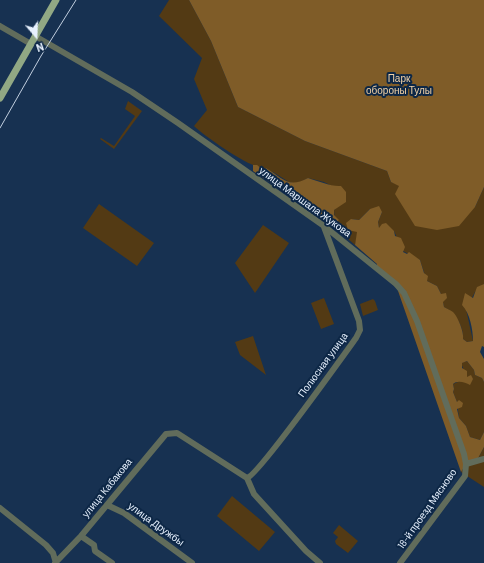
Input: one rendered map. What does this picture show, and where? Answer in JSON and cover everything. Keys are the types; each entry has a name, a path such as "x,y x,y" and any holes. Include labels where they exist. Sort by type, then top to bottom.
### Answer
{"main road":[{"path":"0,98 56,0"}],"street":[{"path":"0,26 30,44"},
{"name":"улица Маршала Жукова","path":"35,36 138,97 324,226 386,275 404,293 417,321 464,454 466,464"},
{"name":"Полюсная улица","path":"247,478 258,468 297,418 356,338 360,330 359,321 324,226"},
{"name":"улица Кабакова","path":"55,563 81,536 164,435 170,432 178,432 247,478"},
{"path":"466,464 484,459"},
{"name":"18-й проезд Мясново","path":"400,563 464,476 466,464"},
{"path":"247,478 254,494 306,551 320,563"},
{"name":"улица Дружбы","path":"107,505 124,513 192,563"},
{"path":"0,508 46,545 53,553 55,563"},
{"path":"81,536 94,545 95,551 112,563"}],"shaded area":[{"path":"169,0 189,0 211,41 238,107 305,141 387,171 391,182 475,207 484,187 484,284 475,292 466,309 473,341 467,342 463,339 462,329 458,320 444,307 441,294 437,286 427,281 420,260 403,251 394,231 379,229 378,222 382,212 370,209 359,220 351,219 358,232 355,245 332,225 335,225 334,210 338,206 334,187 324,182 308,178 297,184 289,182 273,172 263,170 244,161 194,126 207,110 194,79 202,58 159,16"},
{"path":"128,101 142,111 114,149 100,139 101,138 114,146 135,116 125,109"},
{"path":"99,204 154,243 137,266 83,228"},
{"path":"263,225 289,243 255,293 235,263"},
{"path":"324,298 334,324 321,329 311,303"},
{"path":"373,299 378,310 363,316 360,304"},
{"path":"253,336 266,375 240,355 235,342"},
{"path":"467,361 474,370 475,375 482,378 484,382 484,432 480,440 470,437 466,426 459,418 457,402 453,392 453,384 467,378 461,363"},
{"path":"484,447 484,487 461,472 466,464 476,462"},
{"path":"232,496 275,532 259,551 217,516"},
{"path":"339,525 358,541 348,553 336,544 335,541 338,537 333,533"}],"green space":[{"name":"Парк обороны Тулы","path":"189,0 484,0 484,187 475,207 459,226 437,230 415,226 395,194 399,186 391,182 387,171 305,141 238,107 211,41"},
{"path":"253,165 257,165 263,170 266,168 290,182 301,181 308,178 329,185 341,186 346,192 346,202 334,210 334,215 339,220 332,225 253,171"},
{"path":"379,206 382,212 378,222 379,228 382,224 386,223 394,231 395,236 401,238 405,247 403,252 407,254 409,252 420,260 424,273 428,276 427,281 437,286 441,294 446,293 447,298 443,302 444,307 455,314 462,329 463,339 467,342 473,341 473,337 469,317 462,305 465,293 473,298 477,287 484,284 484,347 482,346 480,352 484,359 484,382 482,378 475,375 474,370 467,361 462,363 462,368 467,371 467,377 471,375 473,379 470,385 461,382 453,384 453,392 457,402 459,400 463,403 462,407 457,409 459,418 466,426 470,437 480,440 484,432 484,447 476,462 466,464 461,472 397,288 376,270 377,264 355,245 357,232 348,230 346,223 351,219 359,220 370,209"}],"tram line":[{"path":"0,128 41,56 76,0"}]}
